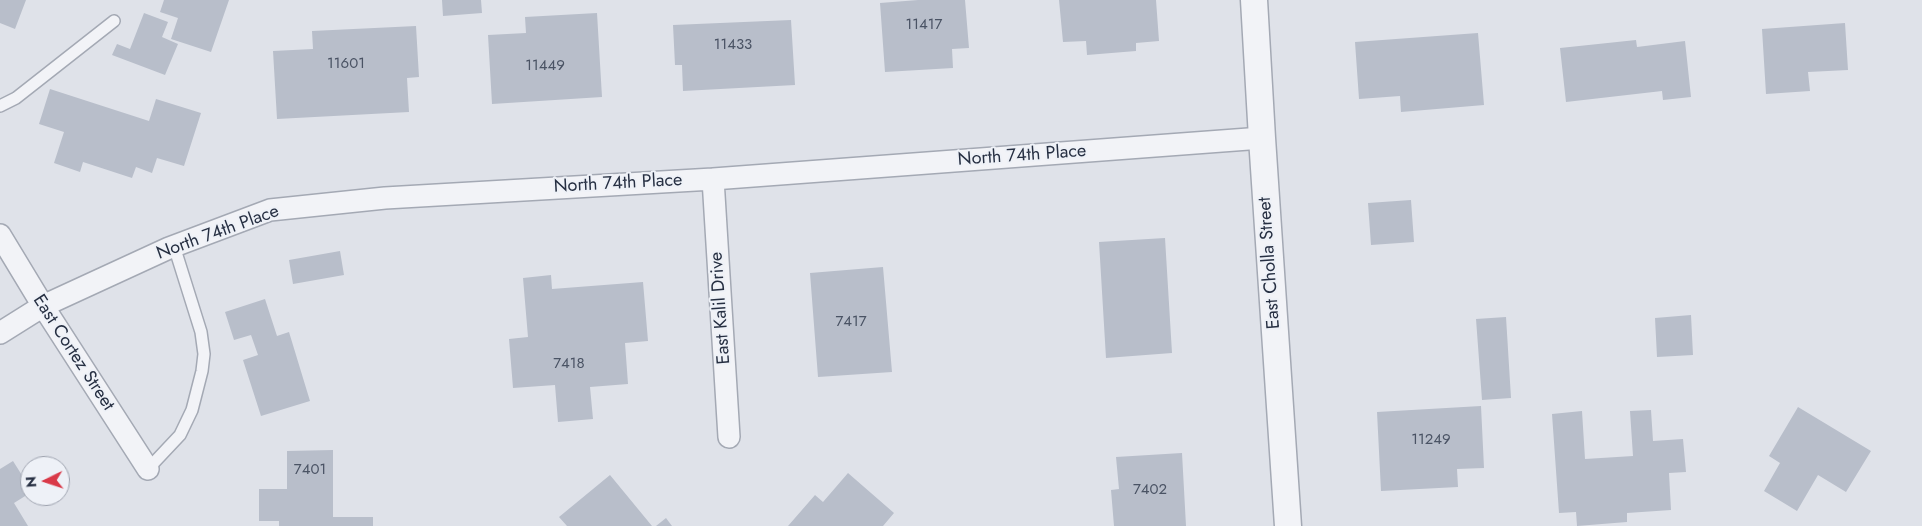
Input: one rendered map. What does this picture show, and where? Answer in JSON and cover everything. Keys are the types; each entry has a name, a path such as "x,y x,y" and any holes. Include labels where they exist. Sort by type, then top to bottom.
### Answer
{"street":[{"name":"East Cholla Street","path":"1254,0 1288,526"},
{"name":"North 74th Place","path":"0,332 43,306 174,246 270,210 385,198 713,178 1262,138"},
{"name":"East Kalil Drive","path":"713,178 729,437"},
{"name":"East Cortez Street","path":"0,235 43,306 148,469"}],"lane":[{"path":"0,106 16,98 114,21"},
{"path":"148,469 180,434 192,410 202,371 204,354 201,332 174,246"}],"building":[{"path":"0,0 26,0 15,29 0,23"},
{"path":"164,0 229,0 211,52 171,39 178,18 160,12"},
{"path":"442,0 481,0 482,13 443,16"},
{"path":"918,0 965,0 969,48 952,49 953,68 885,72 880,3"},
{"path":"1059,0 1156,0 1159,41 1136,43 1136,51 1087,55 1086,41 1063,42"},
{"path":"144,13 168,22 162,37 178,44 165,75 112,55 117,44 130,49"},
{"path":"597,13 602,97 492,104 488,35 526,33 525,17"},
{"path":"791,20 795,85 683,91 682,65 675,65 673,25"},
{"path":"1845,23 1848,70 1808,72 1810,91 1766,94 1762,29"},
{"path":"416,26 419,77 407,78 409,112 277,119 273,51 313,49 312,31"},
{"path":"1478,33 1484,105 1401,112 1400,96 1359,99 1355,42"},
{"path":"1636,40 1637,47 1685,41 1691,97 1663,100 1662,91 1566,102 1560,48"},
{"path":"50,89 149,121 156,99 201,113 184,166 157,158 152,173 136,167 132,178 83,162 80,172 54,163 64,132 39,124"},
{"path":"1411,200 1414,242 1371,245 1368,203"},
{"path":"1165,238 1172,353 1106,358 1099,242"},
{"path":"340,251 344,275 293,284 289,260"},
{"path":"883,267 892,372 818,377 810,273"},
{"path":"551,275 552,289 643,282 648,341 625,343 628,384 590,387 593,419 558,422 555,385 513,388 509,339 528,337 523,278"},
{"path":"265,299 277,336 289,332 310,401 261,416 243,360 258,355 251,335 234,340 225,312"},
{"path":"1691,315 1693,355 1657,357 1655,318"},
{"path":"1506,317 1511,398 1482,400 1476,319"},
{"path":"1481,406 1484,468 1457,469 1458,487 1381,491 1377,412"},
{"path":"1798,407 1871,451 1846,492 1818,475 1797,511 1764,491 1780,463 1769,456"},
{"path":"1651,410 1653,441 1683,439 1686,472 1669,473 1671,510 1627,513 1627,522 1577,526 1576,512 1559,513 1552,414 1582,411 1585,459 1633,456 1630,411"},
{"path":"333,450 333,517 373,517 373,526 279,526 279,521 259,521 259,489 287,489 287,451"},
{"path":"1182,453 1186,526 1114,526 1111,490 1119,489 1116,457"},
{"path":"13,461 20,472 20,499 14,503 28,526 0,526 0,469"},
{"path":"848,473 894,513 883,526 788,526 815,495 823,502"},
{"path":"610,475 652,526 567,526 559,517"},
{"path":"666,518 672,526 656,526"}]}
